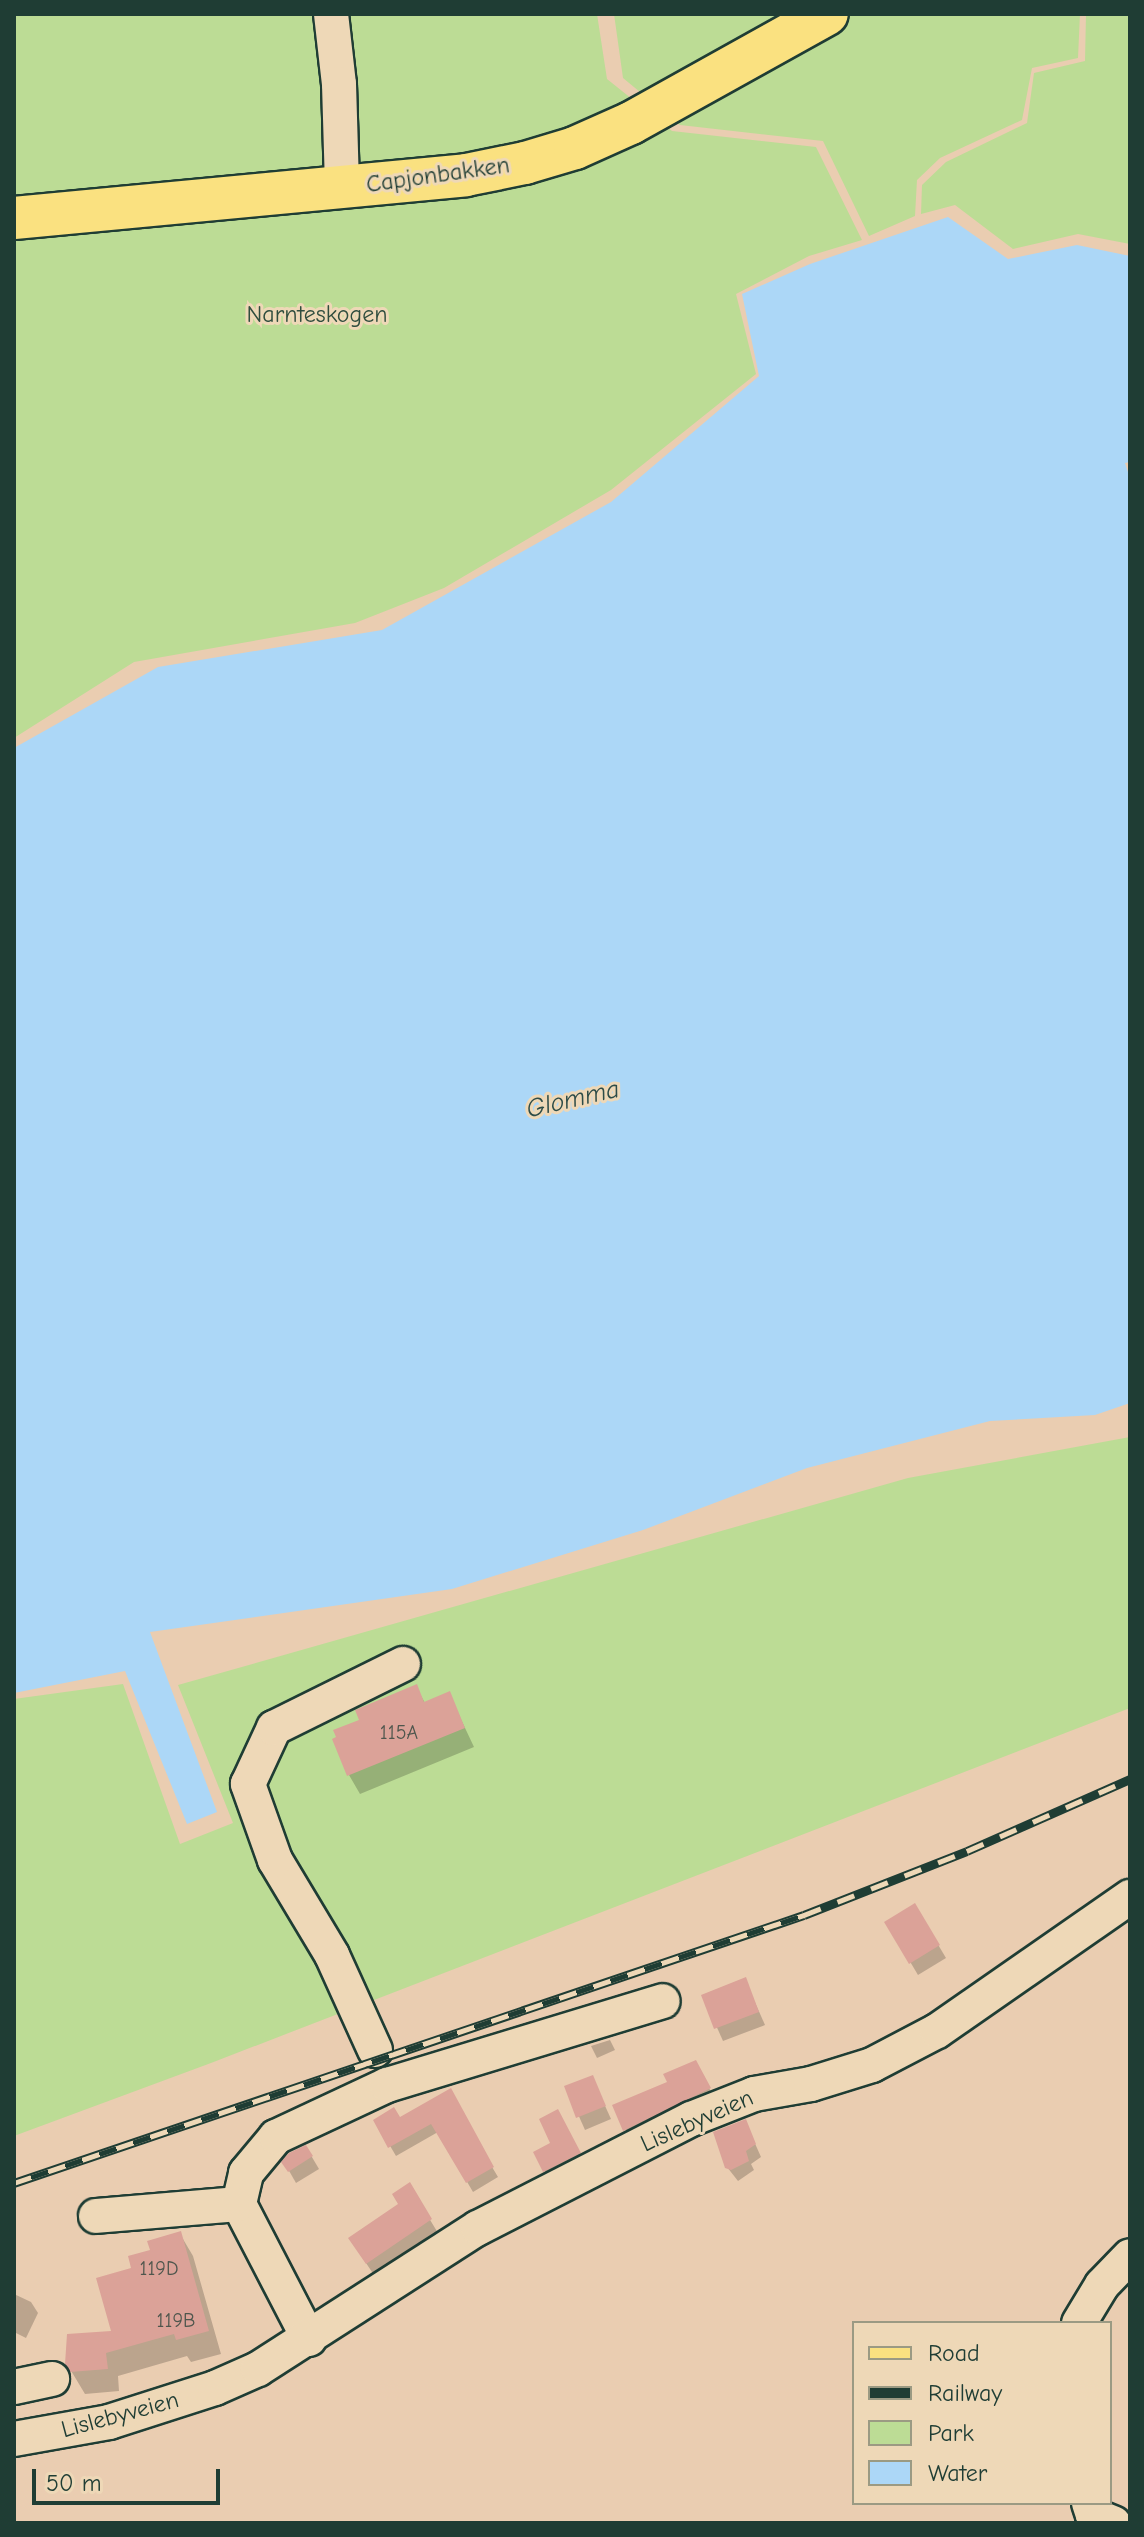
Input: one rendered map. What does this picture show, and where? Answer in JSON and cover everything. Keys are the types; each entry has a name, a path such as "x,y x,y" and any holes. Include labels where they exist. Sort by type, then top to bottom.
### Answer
{"main road":[{"name":"Capjonbakken","path":"14,218 466,175 525,163 575,148 631,123 827,14"}],"street":[{"path":"331,14 339,84 342,187"},
{"path":"381,2069 332,1955 275,1860 248,1784 274,1728 403,1664"},
{"name":"Lislebyveien","path":"14,2439 109,2422 215,2388 309,2339 478,2228 691,2119 754,2094 811,2084 872,2065 937,2031 1130,1897"},
{"path":"309,2339 239,2204 246,2173 276,2137 381,2069 663,2001"},
{"path":"96,2216 239,2204"},
{"path":"1080,2321 1102,2285 1130,2256"},
{"path":"14,2387 52,2379"},
{"path":"1103,2517 1130,2519"}],"green space":[{"name":"Narnteskogen","path":"14,14 597,14 607,79 672,131 816,147 862,240 809,256 736,294 756,374 611,490 444,588 355,623 134,662 14,738"},
{"path":"614,14 1080,14 1078,58 1032,68 1022,120 940,158 917,180 915,216 869,236 823,141 680,125 623,78"},
{"path":"1086,14 1130,14 1130,244 1078,234 1013,249 955,205 921,214 922,185 946,162 1027,123 1034,73 1085,61"},
{"path":"1130,1437 1130,1708 14,2136 14,1699 123,1684 180,1844 233,1823 178,1685 908,1478"}],"water":[{"name":"Glomma","path":"948,217 1008,259 1077,245 1130,256 1130,462 1125,463 1130,478 1130,1403 1095,1415 990,1421 807,1468 643,1530 452,1589 150,1632 217,1812 187,1824 125,1671 14,1693 14,748 158,667 382,630 611,502 759,376 742,294 810,264"}],"building":[{"path":"417,1684 424,1702 450,1691 465,1728 347,1776 332,1739 336,1737 333,1730 359,1720 355,1710"},
{"path":"915,1903 940,1945 909,1964 884,1922"},
{"path":"746,1977 759,2012 714,2029 701,1995"},
{"path":"696,2060 711,2088 623,2131 612,2105 667,2082 663,2074"},
{"path":"593,2075 606,2106 576,2118 564,2086"},
{"path":"451,2088 494,2167 466,2183 431,2124 388,2148 373,2120 394,2107 400,2117"},
{"path":"558,2109 581,2153 543,2172 533,2152 550,2143 539,2119"},
{"path":"746,2119 756,2144 746,2151 749,2161 731,2170 725,2168 713,2132"},
{"path":"306,2145 313,2156 288,2172 281,2162 289,2153"},
{"path":"410,2182 432,2219 366,2264 348,2238 398,2204 392,2194"},
{"path":"181,2231 209,2331 176,2340 174,2334 106,2353 108,2369 70,2372 65,2364 67,2334 111,2331 96,2278 131,2268 128,2256 150,2250 147,2241"}],"railway":[{"path":"14,2183 804,1915 967,1851 1130,1779"}]}
